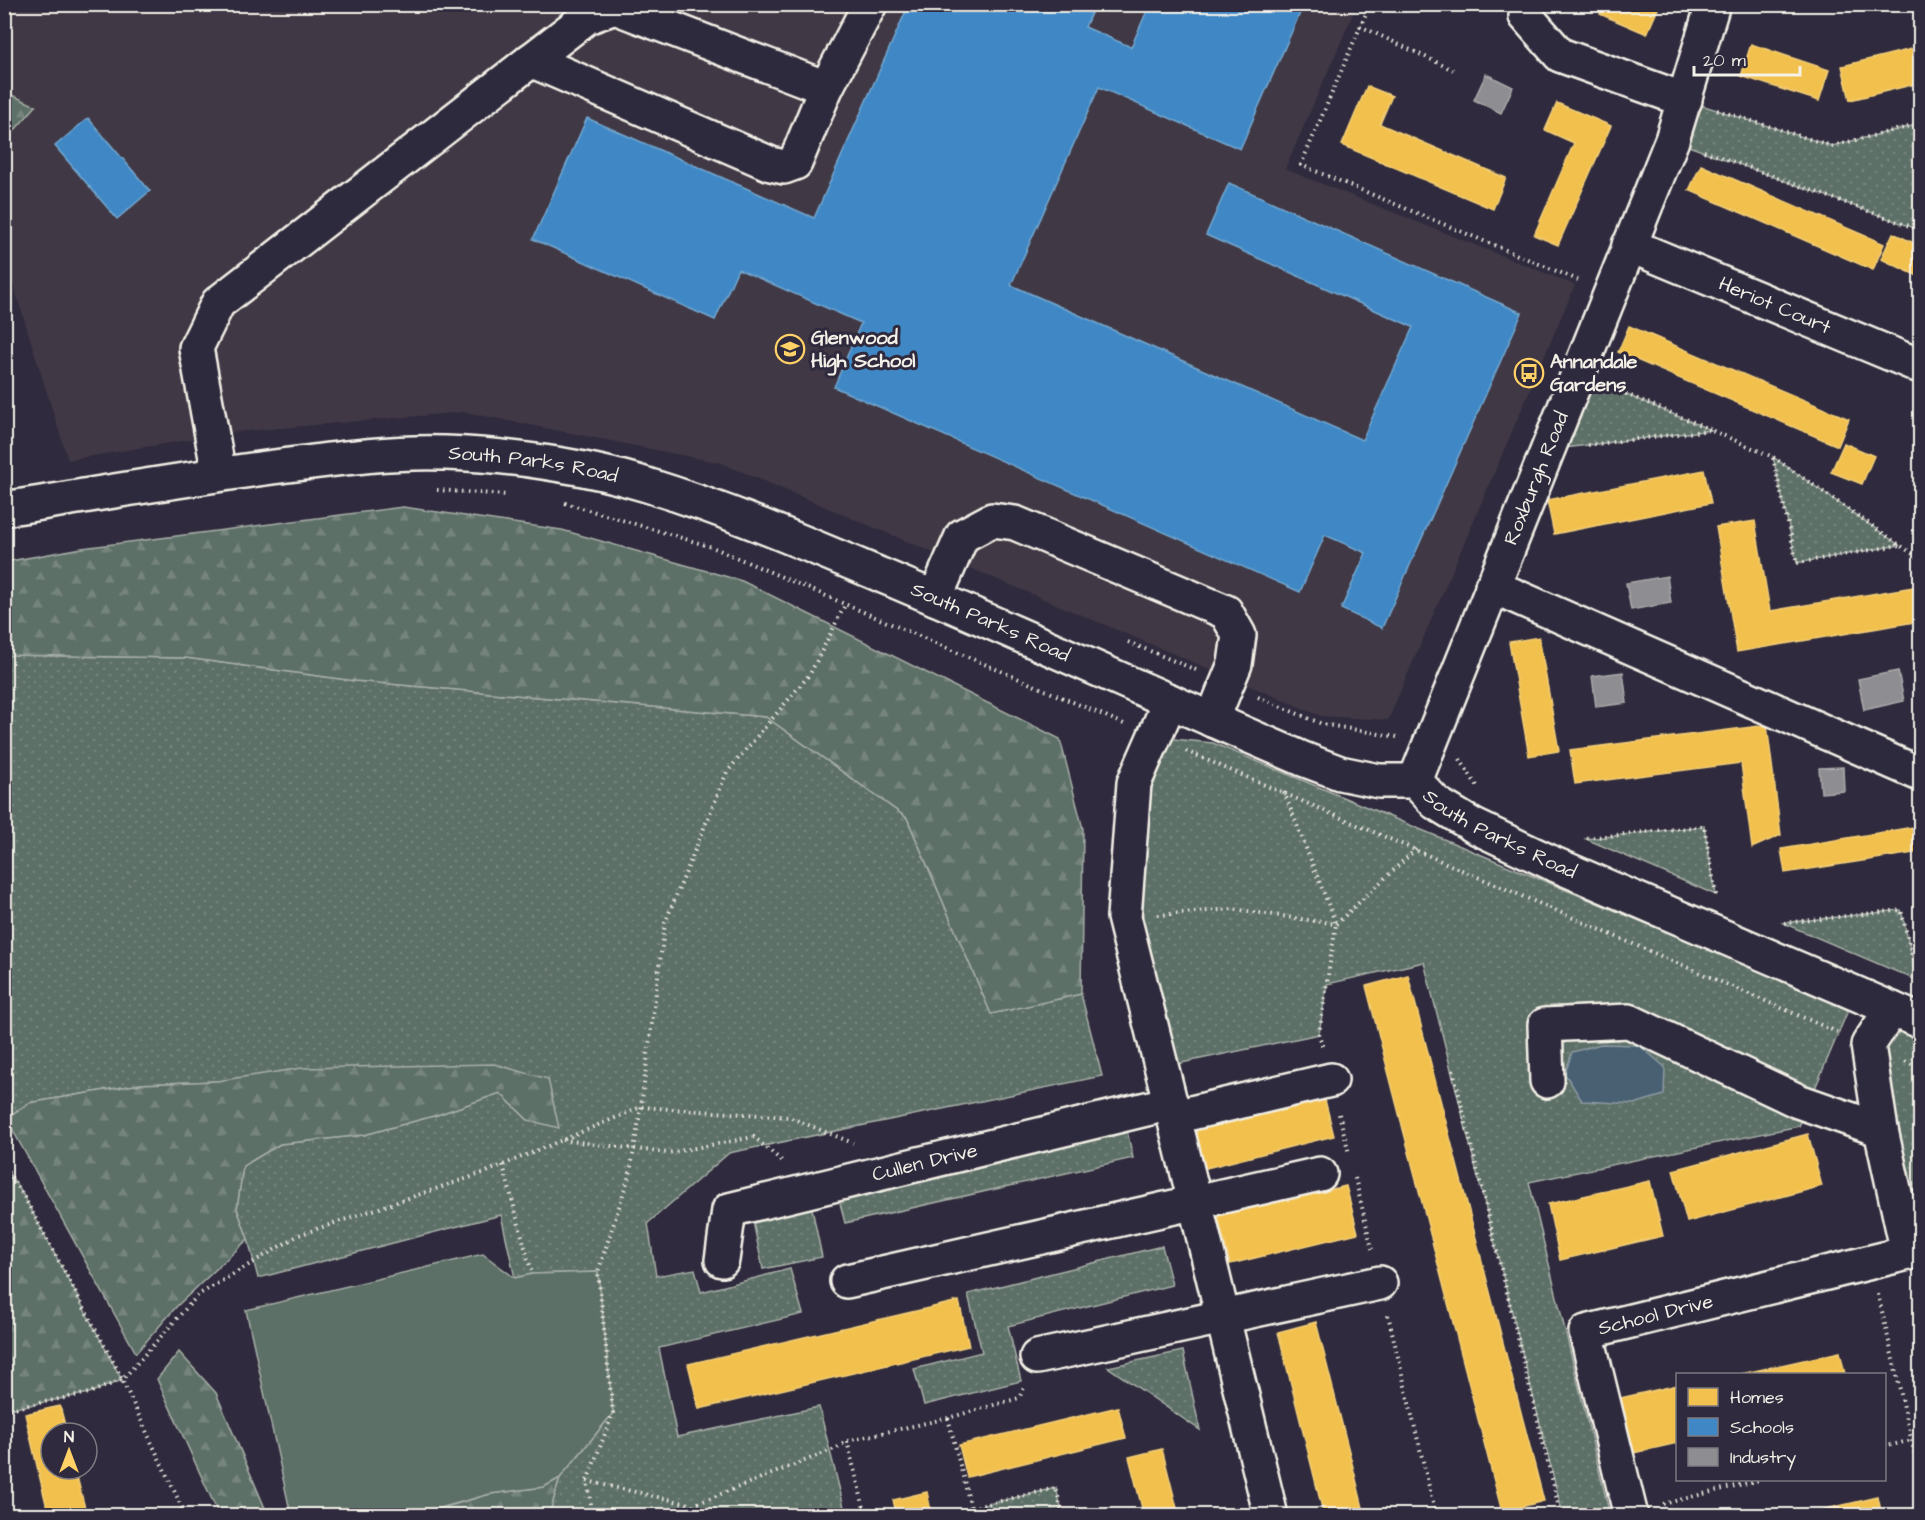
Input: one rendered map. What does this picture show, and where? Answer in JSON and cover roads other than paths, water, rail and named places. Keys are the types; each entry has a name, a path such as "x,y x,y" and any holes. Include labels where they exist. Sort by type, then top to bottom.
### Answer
{"street":[{"path":"531,60 771,164 784,167 795,163 826,88 870,4"},
{"path":"1527,4 1526,16 1560,55 1685,100"},
{"name":"Roxburgh Road","path":"1414,781 1672,140 1713,4"},
{"path":"219,474 196,348 218,303 587,17 615,7 826,88"},
{"name":"Heriot Court","path":"1629,245 1920,366"},
{"name":"South Parks Road","path":"4,509 219,474 378,455 443,453 500,457 577,469 644,484 740,517 935,598 1303,759 1340,773 1379,781 1414,781 1436,803 1474,826 1554,864 1906,1015"},
{"path":"935,598 962,536 992,520 1015,523 1226,612 1239,635 1235,664 1212,720"},
{"path":"1492,586 1920,774"},
{"path":"1170,701 1134,783 1124,917 1196,1202 1271,1515"},
{"name":"School Drive","path":"1630,1514 1586,1332 1871,1263 1914,1262 1881,1130 1868,1045 1906,1015"},
{"path":"1547,1081 1545,1025 1629,1021 1798,1101 1881,1130"},
{"name":"Cullen Drive","path":"723,1260 729,1210 1172,1110 1331,1080"},
{"path":"847,1281 1320,1174"},
{"path":"1038,1357 1380,1283"}],"water":[{"path":"1601,1044 1639,1045 1665,1067 1664,1095 1634,1104 1582,1101 1565,1074 1572,1052"}],"place":[{"name":"Glenwood High School","path":"790,349"},
{"name":"Annandale Gardens","path":"1529,373"}]}
